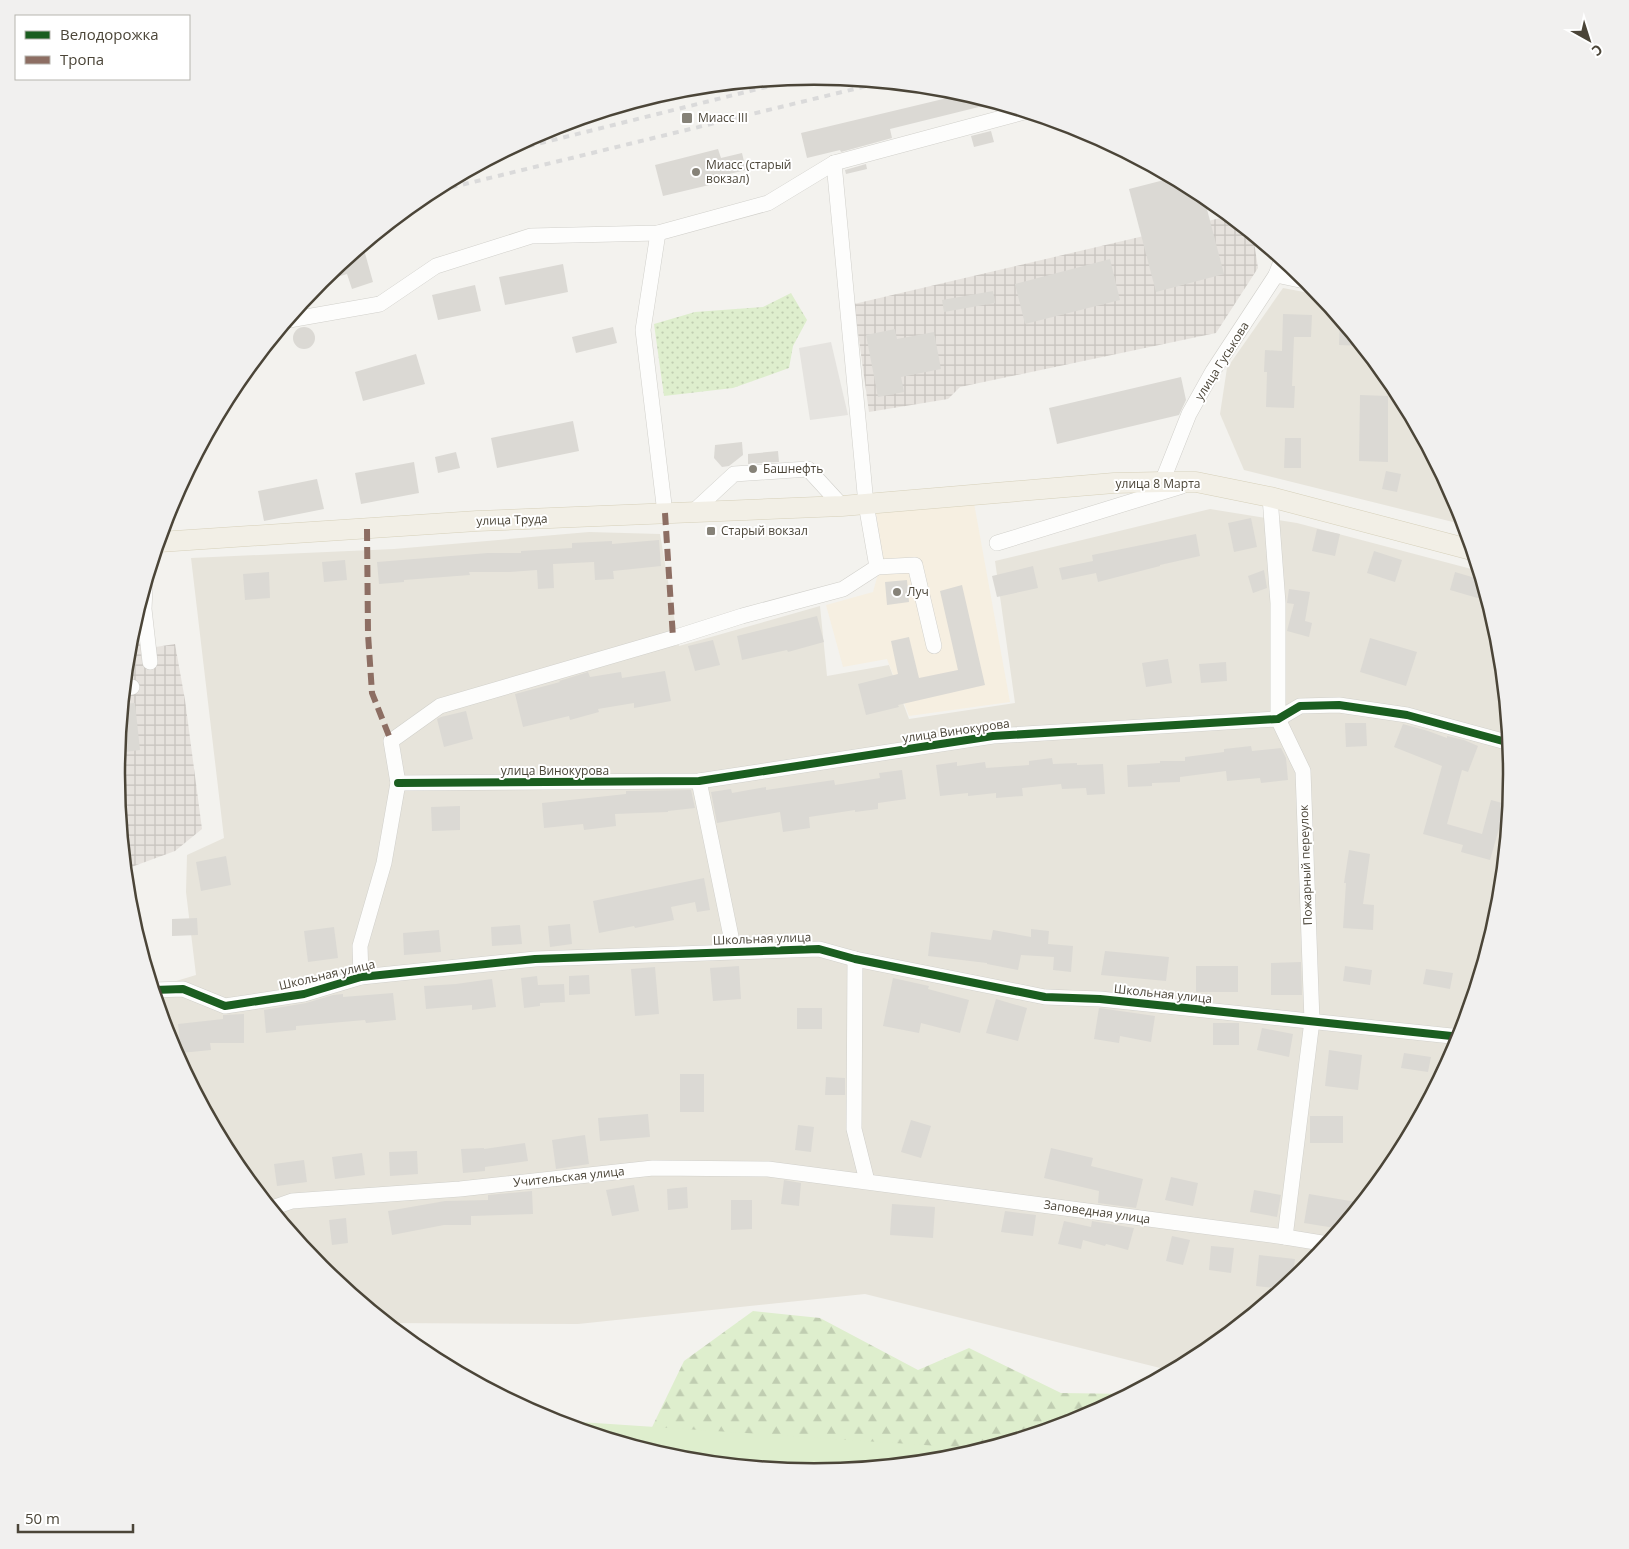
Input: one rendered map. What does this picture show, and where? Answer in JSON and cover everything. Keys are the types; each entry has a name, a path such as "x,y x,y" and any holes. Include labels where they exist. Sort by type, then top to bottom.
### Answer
{"main road":[{"name":"улица 8 Марта","path":"866,504 1114,483 1196,482 1270,497 1465,548"},
{"name":"улица Труда","path":"166,542 477,521 866,504"}],"street":[{"path":"297,319 380,304 436,266 531,236 658,233 768,203 834,163 1014,115"},
{"path":"834,163 866,504 877,567"},
{"path":"658,233 643,330 666,513"},
{"name":"улица Гуськова","path":"1162,482 1190,414 1213,371 1276,275 1279,266"},
{"path":"1276,275 1293,279"},
{"path":"694,511 734,474 808,469 842,506"},
{"path":"997,543 1196,482"},
{"name":"Пожарный переулок","path":"1270,497 1278,603 1278,719 1303,771 1312,1021 1285,1237"},
{"path":"362,977 360,946 384,863 398,783 391,741 440,706 742,616 843,589 877,567 915,565 934,646"},
{"path":"144,612 150,662"},
{"name":"улица Винокурова","path":"398,783 699,781 993,736 1278,719 1300,706 1339,705 1407,715 1503,741"},
{"path":"699,781 734,951"},
{"name":"Школьная улица","path":"160,990 183,990 225,1006 304,994 362,977 535,958 819,949 855,959 1045,998 1100,1000 1453,1036"},
{"path":"855,959 854,1129 867,1181"},
{"name":"Учительская улица","path":"277,1206 292,1202 451,1190 653,1168 768,1169 867,1181"},
{"name":"Заповедная улица","path":"867,1181 1320,1243"}],"shaded area":[{"path":"1221,218 1254,244 1258,268 1216,333 960,387 948,399 869,412 854,304"},
{"path":"1283,288 1307,293 1362,355 1388,391 1412,430 1433,470 1456,523 1244,470 1220,414 1227,368"},
{"path":"831,342 848,415 810,420 799,348"},
{"path":"974,503 1010,702 909,716 887,659 843,667 826,605 873,592 882,559 876,513"},
{"path":"1210,509 1297,523 1472,569 1481,596 1491,640 1503,729 1503,820 1491,909 1481,953 1452,1038 1412,1119 1388,1158 1362,1194 1302,1262 1269,1293 1234,1322 1198,1348 1164,1369 865,1294 578,1324 395,1322 327,1262 296,1229 241,1158 217,1119 196,1079 177,1038 159,986 196,975 186,892 187,855 224,838 191,558 394,549 589,532 660,534 679,646 820,606 827,676 889,665 909,719 1015,703 995,561"},
{"path":"138,642 149,648 175,644 185,700 202,829 175,851 131,867 126,820 126,729"}],"green space":[{"path":"791,293 807,320 793,346 789,368 733,388 664,396 654,324 695,312 763,307"},
{"path":"753,1311 820,1318 918,1370 969,1348 1061,1393 1117,1394 1078,1412 1036,1427 993,1441 949,1451 860,1463 769,1463 680,1451 644,1443 684,1361"},
{"path":"579,1422 964,1448 904,1458 860,1463 769,1463 680,1451 636,1441"}],"building":[{"path":"948,98 984,106 890,129 892,138 841,152 840,150 807,158 801,133"},
{"path":"991,131 994,142 974,147 971,136"},
{"name":"Миасс (старый вокзал)","path":"718,149 721,158 742,153 746,170 725,175 726,181 663,196 655,165"},
{"path":"866,164 867,169 846,174 845,170"},
{"path":"1164,180 1206,207 1224,274 1156,292 1129,189"},
{"path":"365,252 373,282 352,289 347,274 338,277"},
{"path":"1110,259 1120,300 1025,324 1015,284"},
{"path":"563,264 568,292 505,305 499,277"},
{"path":"475,285 481,311 438,320 432,295"},
{"path":"993,291 995,303 944,312 942,300"},
{"path":"1283,314 1312,315 1311,337 1294,337 1292,386 1295,386 1294,408 1266,407 1267,372 1264,372 1265,350 1282,351"},
{"path":"304,327 312,330 315,338 312,346 304,349 296,346 293,338 296,330"},
{"path":"613,327 617,343 576,353 572,337"},
{"path":"1340,328 1354,346 1339,345"},
{"path":"895,329 897,339 934,332 941,369 901,377 904,392 878,397 866,335"},
{"path":"416,354 425,384 363,401 355,372"},
{"path":"1181,377 1186,400 1179,415 1057,444 1049,408"},
{"path":"1360,395 1388,396 1388,462 1359,461"},
{"path":"573,421 579,451 497,468 491,438"},
{"path":"1285,438 1301,438 1301,468 1284,468"},
{"path":"742,442 743,455 729,466 722,467 714,458 715,445"},
{"path":"778,451 779,462 748,464 748,454"},
{"path":"456,452 460,468 438,473 435,457"},
{"path":"414,462 419,493 361,504 355,473"},
{"path":"1386,471 1401,474 1397,492 1382,489"},
{"path":"317,479 324,509 264,521 258,491"},
{"path":"1251,518 1257,547 1234,552 1228,523"},
{"path":"1317,529 1340,534 1335,556 1312,551"},
{"path":"1196,534 1200,556 1098,582 1096,573 1062,580 1059,568 1093,561 1092,555"},
{"path":"659,540 661,566 613,571 614,579 595,580 594,562 553,564 554,588 538,589 537,570 469,572 470,575 404,580 404,582 379,584 377,562 488,553 521,553 521,551 572,548 572,543 612,541 612,544"},
{"path":"1374,551 1402,560 1395,582 1367,573"},
{"path":"345,560 347,580 324,582 322,562"},
{"path":"1033,566 1038,588 997,597 992,576"},
{"path":"1264,570 1267,588 1253,593 1248,576"},
{"path":"269,572 270,598 245,600 243,574"},
{"path":"1455,572 1475,578 1482,599 1450,590"},
{"name":"Луч","path":"907,580 909,602 887,605 885,582"},
{"path":"962,585 985,685 898,705 899,707 866,715 858,684 898,674 891,641 909,637 919,678 958,670 940,591"},
{"path":"1289,589 1310,592 1305,621 1312,623 1309,637 1287,631 1294,604 1287,603"},
{"path":"817,616 824,642 788,652 787,650 742,660 737,636"},
{"path":"1370,638 1417,652 1406,686 1360,672"},
{"path":"713,640 720,665 695,671 688,646"},
{"path":"1168,659 1172,683 1146,687 1142,663"},
{"path":"1226,662 1227,681 1201,683 1199,664"},
{"path":"665,671 671,701 634,708 634,703 598,709 599,712 570,720 569,716 523,727 515,694 588,672 590,677 621,672 622,678"},
{"path":"135,703 140,750 125,752 126,729 129,704"},
{"path":"466,711 473,739 444,747 437,719"},
{"path":"1345,723 1366,723 1367,746 1346,747"},
{"path":"1403,724 1447,738 1447,736 1464,740 1478,746 1468,772 1462,770 1447,824 1482,834 1491,800 1503,803 1503,814 1490,860 1461,852 1463,845 1423,834 1442,766 1394,747"},
{"path":"1251,746 1252,751 1281,748 1286,758 1288,780 1261,783 1260,778 1227,781 1226,771 1180,777 1180,782 1152,783 1152,786 1128,787 1127,765 1160,763 1160,761 1185,761 1185,757"},
{"path":"1052,758 1053,764 1103,764 1105,794 1087,795 1086,788 1062,789 1061,784 1022,788 1023,796 996,798 996,793 968,796 968,793 940,796 936,765 957,762 957,766 985,762 986,768 1029,765 1029,761"},
{"path":"902,770 906,799 878,803 878,809 855,812 855,810 809,817 810,828 783,832 780,812 717,823 711,792 731,789 732,793 766,787 766,790 834,780 835,785 880,778 879,773"},
{"path":"691,790 695,808 668,812 615,814 616,826 584,830 583,824 544,828 542,803 626,794 626,791"},
{"path":"460,806 460,830 432,831 431,807"},
{"path":"1349,850 1370,854 1363,904 1374,905 1373,930 1343,928 1346,883 1344,883"},
{"path":"226,856 231,885 201,891 196,862"},
{"path":"704,878 710,910 697,912 695,902 671,907 674,920 599,933 593,901"},
{"path":"197,918 198,935 172,936 172,919"},
{"path":"570,924 572,944 550,947 548,926"},
{"path":"520,925 522,944 492,946 491,927"},
{"path":"334,927 338,958 308,962 304,931"},
{"path":"1031,929 1049,931 1048,944 1073,946 1071,972 1053,970 1054,957 1021,955 1018,970 987,963 928,956 931,932 991,940 993,930 1031,937"},
{"path":"439,930 441,952 404,955 403,933"},
{"path":"1105,951 1169,957 1166,981 1101,975"},
{"path":"1301,962 1302,995 1271,995 1271,963"},
{"path":"739,966 741,999 713,1001 710,968"},
{"path":"1196,966 1238,966 1238,992 1196,992"},
{"path":"1345,966 1372,970 1370,985 1343,981"},
{"path":"655,967 659,1014 635,1016 631,969"},
{"path":"1426,969 1453,973 1450,989 1423,984"},
{"path":"589,975 590,994 569,995 569,976"},
{"path":"537,976 538,985 564,984 565,1002 540,1003 540,1006 524,1008 521,978"},
{"path":"893,978 929,986 928,989 969,1000 960,1033 921,1023 919,1033 883,1026"},
{"path":"492,979 496,1007 472,1010 472,1005 426,1009 424,986"},
{"path":"393,993 396,1020 366,1023 365,1020 296,1026 296,1030 266,1033 264,1010 306,1003 333,995 343,994 343,997"},
{"path":"996,999 1027,1008 1018,1041 986,1033"},
{"path":"797,1008 822,1008 822,1029 797,1029"},
{"path":"1099,1008 1155,1016 1151,1042 1120,1036 1119,1043 1094,1039"},
{"path":"244,1014 244,1043 210,1043 211,1050 184,1053 180,1045 178,1024 223,1019 223,1015"},
{"path":"1213,1023 1239,1023 1239,1045 1213,1045"},
{"path":"1262,1028 1293,1034 1289,1057 1257,1050"},
{"path":"1329,1050 1362,1055 1358,1090 1325,1086"},
{"path":"1404,1053 1431,1057 1428,1072 1401,1068"},
{"path":"680,1074 704,1074 704,1112 680,1112"},
{"path":"826,1077 845,1078 845,1095 825,1095"},
{"path":"648,1114 650,1137 600,1141 598,1118"},
{"path":"1310,1116 1343,1116 1343,1143 1310,1143"},
{"path":"911,1120 931,1126 921,1158 901,1152"},
{"path":"798,1125 814,1127 811,1152 795,1150"},
{"path":"585,1135 589,1164 556,1169 552,1140"},
{"path":"525,1143 528,1161 485,1167 485,1171 463,1173 461,1149 484,1149"},
{"path":"1051,1148 1093,1158 1091,1166 1143,1179 1136,1208 1098,1203 1099,1191 1044,1178"},
{"path":"417,1151 418,1174 390,1176 389,1152"},
{"path":"362,1153 365,1175 335,1179 332,1157"},
{"path":"304,1160 307,1182 277,1186 274,1164"},
{"path":"1171,1177 1198,1183 1193,1206 1165,1200"},
{"path":"784,1180 801,1183 799,1206 781,1204"},
{"path":"634,1185 639,1211 612,1216 606,1190"},
{"path":"687,1187 688,1208 668,1210 667,1189"},
{"path":"1254,1190 1281,1195 1277,1217 1250,1212"},
{"path":"532,1191 533,1214 471,1216 471,1225 444,1225 392,1235 388,1211 445,1201 488,1200 488,1195"},
{"path":"1309,1194 1355,1202 1334,1228 1304,1223"},
{"path":"731,1200 752,1200 752,1229 731,1230"},
{"path":"892,1204 935,1207 933,1238 890,1235"},
{"path":"1005,1211 1036,1215 1033,1236 1001,1232"},
{"path":"346,1218 348,1243 332,1245 329,1220"},
{"path":"1064,1221 1091,1227 1092,1221 1134,1228 1128,1250 1083,1240 1081,1249 1058,1244"},
{"path":"1172,1236 1190,1240 1183,1265 1166,1261"},
{"path":"1211,1246 1234,1248 1231,1273 1209,1270"},
{"path":"1259,1255 1295,1259 1294,1270 1274,1288 1256,1286"}],"railway":[{"path":"534,145 770,86"},
{"path":"455,187 865,87"}],"marked path":[{"path":"665,513 673,638"},
{"path":"367,529 368,634 372,693 391,741"}],"cycle path":[{"path":"398,783 699,781 993,736 1278,719 1300,706 1339,705 1407,715 1503,741"},
{"path":"160,990 183,989 225,1006 304,994 361,977 535,959 819,949 855,959 1045,997 1100,999 1453,1036"}],"place":[{"name":"Миасс III","path":"687,118"},
{"name":"Миасс (старый вокзал)","path":"696,172"},
{"name":"Башнефть","path":"753,469"},
{"name":"Старый вокзал","path":"711,531"},
{"name":"Луч","path":"897,592"}]}
